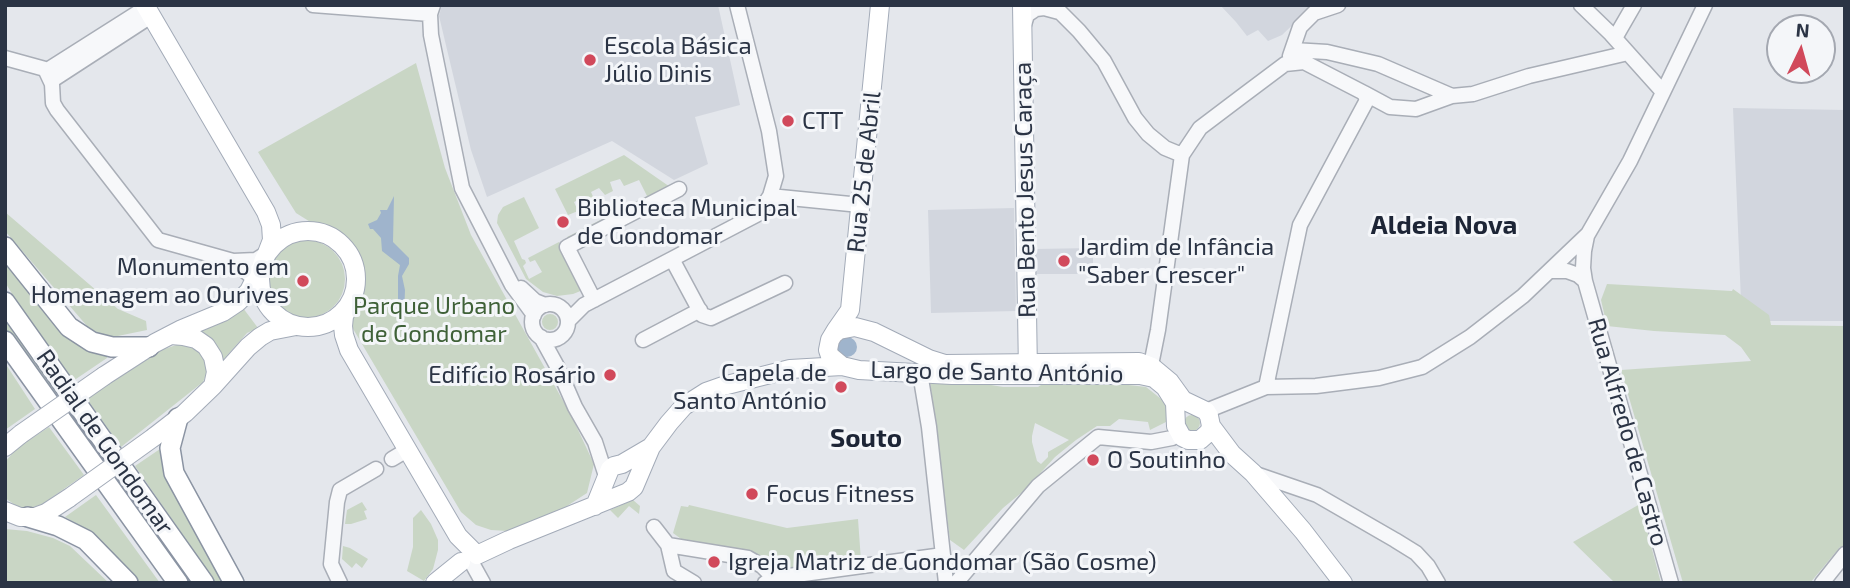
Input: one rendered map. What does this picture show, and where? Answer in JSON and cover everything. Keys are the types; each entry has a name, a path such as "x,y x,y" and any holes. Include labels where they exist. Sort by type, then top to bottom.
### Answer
{"highway":[{"path":"5,247 69,327 92,342 112,347 149,347"},
{"name":"Radial de Gondomar","path":"5,302 204,583"},
{"name":"Radial de Gondomar","path":"5,341 178,583"},
{"path":"178,418 170,448 174,473 234,583"},
{"path":"12,514 58,526 86,540 128,583"}],"main road":[{"name":"Rua 25 de Abril","path":"832,337 850,310 880,5"},
{"name":"Rua Bento Jesus Caraça","path":"1022,5 1028,369"},
{"path":"148,10 267,212 272,240 261,275 271,310 282,320 331,333 349,350"},
{"path":"267,212 290,228 334,238 345,248 353,261 355,291 342,326 349,350 399,455 467,553"},
{"path":"5,447 149,347 223,312 242,299 261,275 277,242 290,234 304,231"},
{"path":"12,514 41,515 69,498 178,418 260,337 270,331 326,324 340,316 349,304"},
{"name":"Largo de Santo António","path":"1028,369 945,364 874,332 855,327 839,330 832,337 828,350 830,356 842,366 859,370 920,373 1028,369 1139,362 1165,387 1175,403 1178,427"},
{"path":"171,335 183,335 206,346 214,356 216,372 213,386"},
{"path":"790,369 813,356 832,337"},
{"path":"435,583 467,553 509,540 624,494 634,487 651,447 677,414 696,397 723,386 790,369 842,366"},
{"name":"Largo de Santo António","path":"1145,370 1170,382 1202,421"},
{"path":"1202,421 1188,440 1178,427 1182,410 1202,421 1253,473 1343,583"},
{"path":"594,506 613,471 651,447"},
{"path":"613,471 630,467 636,479"},
{"path":"613,471 610,489 624,494"}],"street":[{"path":"313,5 432,9 431,35 455,150 468,194 512,285 534,315"},
{"path":"541,337 553,340 589,302 758,214 770,196 776,176 770,139 737,5"},
{"path":"1145,370 1158,330 1182,155 1200,128 1286,64 1300,27 1314,13 1338,5"},
{"path":"1581,5 1615,38 1663,92"},
{"path":"1615,38 1634,5"},
{"path":"1202,421 1266,387 1316,386 1379,378 1422,367 1470,337 1523,296 1588,234 1630,160 1705,5"},
{"path":"1022,31 1027,15 1036,9 1056,8 1104,61 1135,118 1148,134 1166,148 1182,155"},
{"path":"49,76 148,10"},
{"path":"1293,50 1326,52 1378,64 1452,96"},
{"path":"1286,64 1304,62 1390,107 1416,109 1452,96 1473,94 1529,76 1628,53"},
{"path":"5,58 45,69 57,110 158,240 233,261 261,275"},
{"path":"1266,387 1300,225 1367,100 1364,93"},
{"path":"589,302 567,247 679,189"},
{"path":"468,194 523,290 535,301 552,306 567,316 558,368"},
{"path":"770,196 860,205"},
{"name":"Rua Alfredo de Castro","path":"1588,234 1584,251 1585,281 1671,583"},
{"path":"672,259 702,315 711,318 785,283"},
{"path":"233,261 256,260 261,275"},
{"path":"1550,271 1567,271 1585,281"},
{"path":"589,302 552,306 536,311 533,325 558,368 575,407 613,471"},
{"path":"643,340 700,310"},
{"path":"920,373 929,427 946,583"},
{"path":"956,583 1038,486 1098,437 1151,442 1172,438 1178,427"},
{"path":"340,583 331,564 340,490 376,468"},
{"path":"1253,473 1317,495 1395,540 1416,553 1438,583"},
{"path":"654,527 668,545 674,571 694,583"},
{"path":"668,545 748,558 762,566 769,580 943,555"},
{"path":"467,553 483,583"},
{"path":"1822,583 1845,554"}],"shaded area":[{"name":"Escola Básica Júlio Dinis","path":"442,5 718,5 740,105 695,117 708,164 674,180 612,141 487,197 471,150 439,16"},
{"path":"1220,5 1319,5 1305,13 1282,35 1268,41 1258,30 1247,36"},
{"path":"1733,108 1845,110 1845,321 1755,321 1741,301"},
{"path":"1014,208 1016,311 931,313 928,210"},
{"name":"Jardim de Infância \"Saber Crescer\"","path":"1093,248 1093,274 1035,274 1035,249"}],"green space":[{"name":"Parque Urbano de Gondomar","path":"416,63 445,168 471,235 572,417 594,464 587,493 564,508 507,531 476,525 461,512 352,327 352,315 360,298 363,280 360,260 351,242 331,228 312,223 296,213 258,152"},
{"path":"624,155 673,189 570,242 567,237 647,196 639,180 624,186 620,179 610,182 613,191 605,195 599,188 591,192 595,201 587,205 582,198 574,202 578,211 568,215 555,189"},
{"path":"524,197 539,228 514,241 525,260 523,266 529,279 542,272 535,260 530,262 528,258 559,242 583,290 557,296 543,292 526,279 497,223 503,207"},
{"path":"5,212 118,309 146,321 147,330 113,337 98,333 87,326 5,231"},
{"path":"306,240 321,243 334,251 342,264 345,279 342,294 334,307 321,315 306,318 291,315 278,307 270,294 267,279 270,264 278,251 291,243"},
{"path":"5,255 108,351 107,358 73,381 5,282"},
{"path":"1607,284 1733,289 1769,315 1771,325 1845,326 1845,545 1840,547 1810,583 1683,583 1621,370 1751,361 1741,347 1725,335 1607,326 1601,300"},
{"path":"243,308 258,328 247,333 222,361 208,338 199,331 228,319"},
{"path":"547,314 553,314 558,322 556,328 547,330 542,325 542,319"},
{"path":"5,316 59,392 52,396 5,328"},
{"path":"179,344 196,347 204,357 207,373 203,382 121,447 87,399 156,352"},
{"path":"5,363 35,409 5,430"},
{"path":"930,381 973,382 1003,387 1038,387 1047,381 1111,383 1146,387 1165,402 1169,412 1166,422 1150,430 1148,422 1119,419 1110,426 1097,426 1055,457 964,550 950,540","holes":["1035,423 1069,440 1048,452 1048,457 1041,464 1037,461 1032,442"]},
{"path":"1189,415 1195,415 1200,423 1198,429 1189,431 1184,426 1184,420"},
{"path":"49,427 84,475 41,505 26,509 18,507 5,498 5,462 17,448"},
{"path":"160,449 162,459 226,583 216,583 135,466"},
{"path":"119,478 194,583 185,583 114,481"},
{"path":"96,495 160,583 139,583 86,529 65,517"},
{"path":"633,500 640,506 639,514 629,506 618,518 610,510"},
{"path":"362,502 367,510 364,511 367,519 345,524 347,510"},
{"path":"1640,504 1661,583 1615,583 1573,542"},
{"path":"689,505 787,528 858,519 861,561 790,570 688,544 673,533 681,506"},
{"path":"421,510 438,540 433,569 424,581 407,571 413,547 413,518"},
{"path":"5,529 27,531 70,546 109,583 5,583"},
{"path":"343,546 368,559 362,568 356,563 352,568 342,559"}],"water":[{"path":"394,196 393,242 409,258 409,264 402,276 405,290 404,314 398,308 400,265 382,251 381,238 368,224 377,220 380,210 387,210"},
{"path":"847,337 854,340 857,347 854,354 847,357 840,354 837,347 840,340"}],"place":[{"name":"Escola Básica Júlio Dinis","path":"590,60"},
{"name":"CTT","path":"788,121"},
{"name":"Biblioteca Municipal de Gondomar","path":"563,222"},
{"name":"Jardim de Infância \"Saber Crescer\"","path":"1064,261"},
{"name":"Monumento em Homenagem ao Ourives","path":"303,281"},
{"name":"Edifício Rosário","path":"610,375"},
{"name":"Capela de Santo António","path":"841,387"},
{"name":"O Soutinho","path":"1093,460"},
{"name":"Focus Fitness","path":"752,494"},
{"name":"Igreja Matriz de Gondomar (São Cosme)","path":"714,562"}],"district":[{"name":"Aldeia Nova","path":"1444,225"},
{"name":"Souto","path":"866,438"}]}
